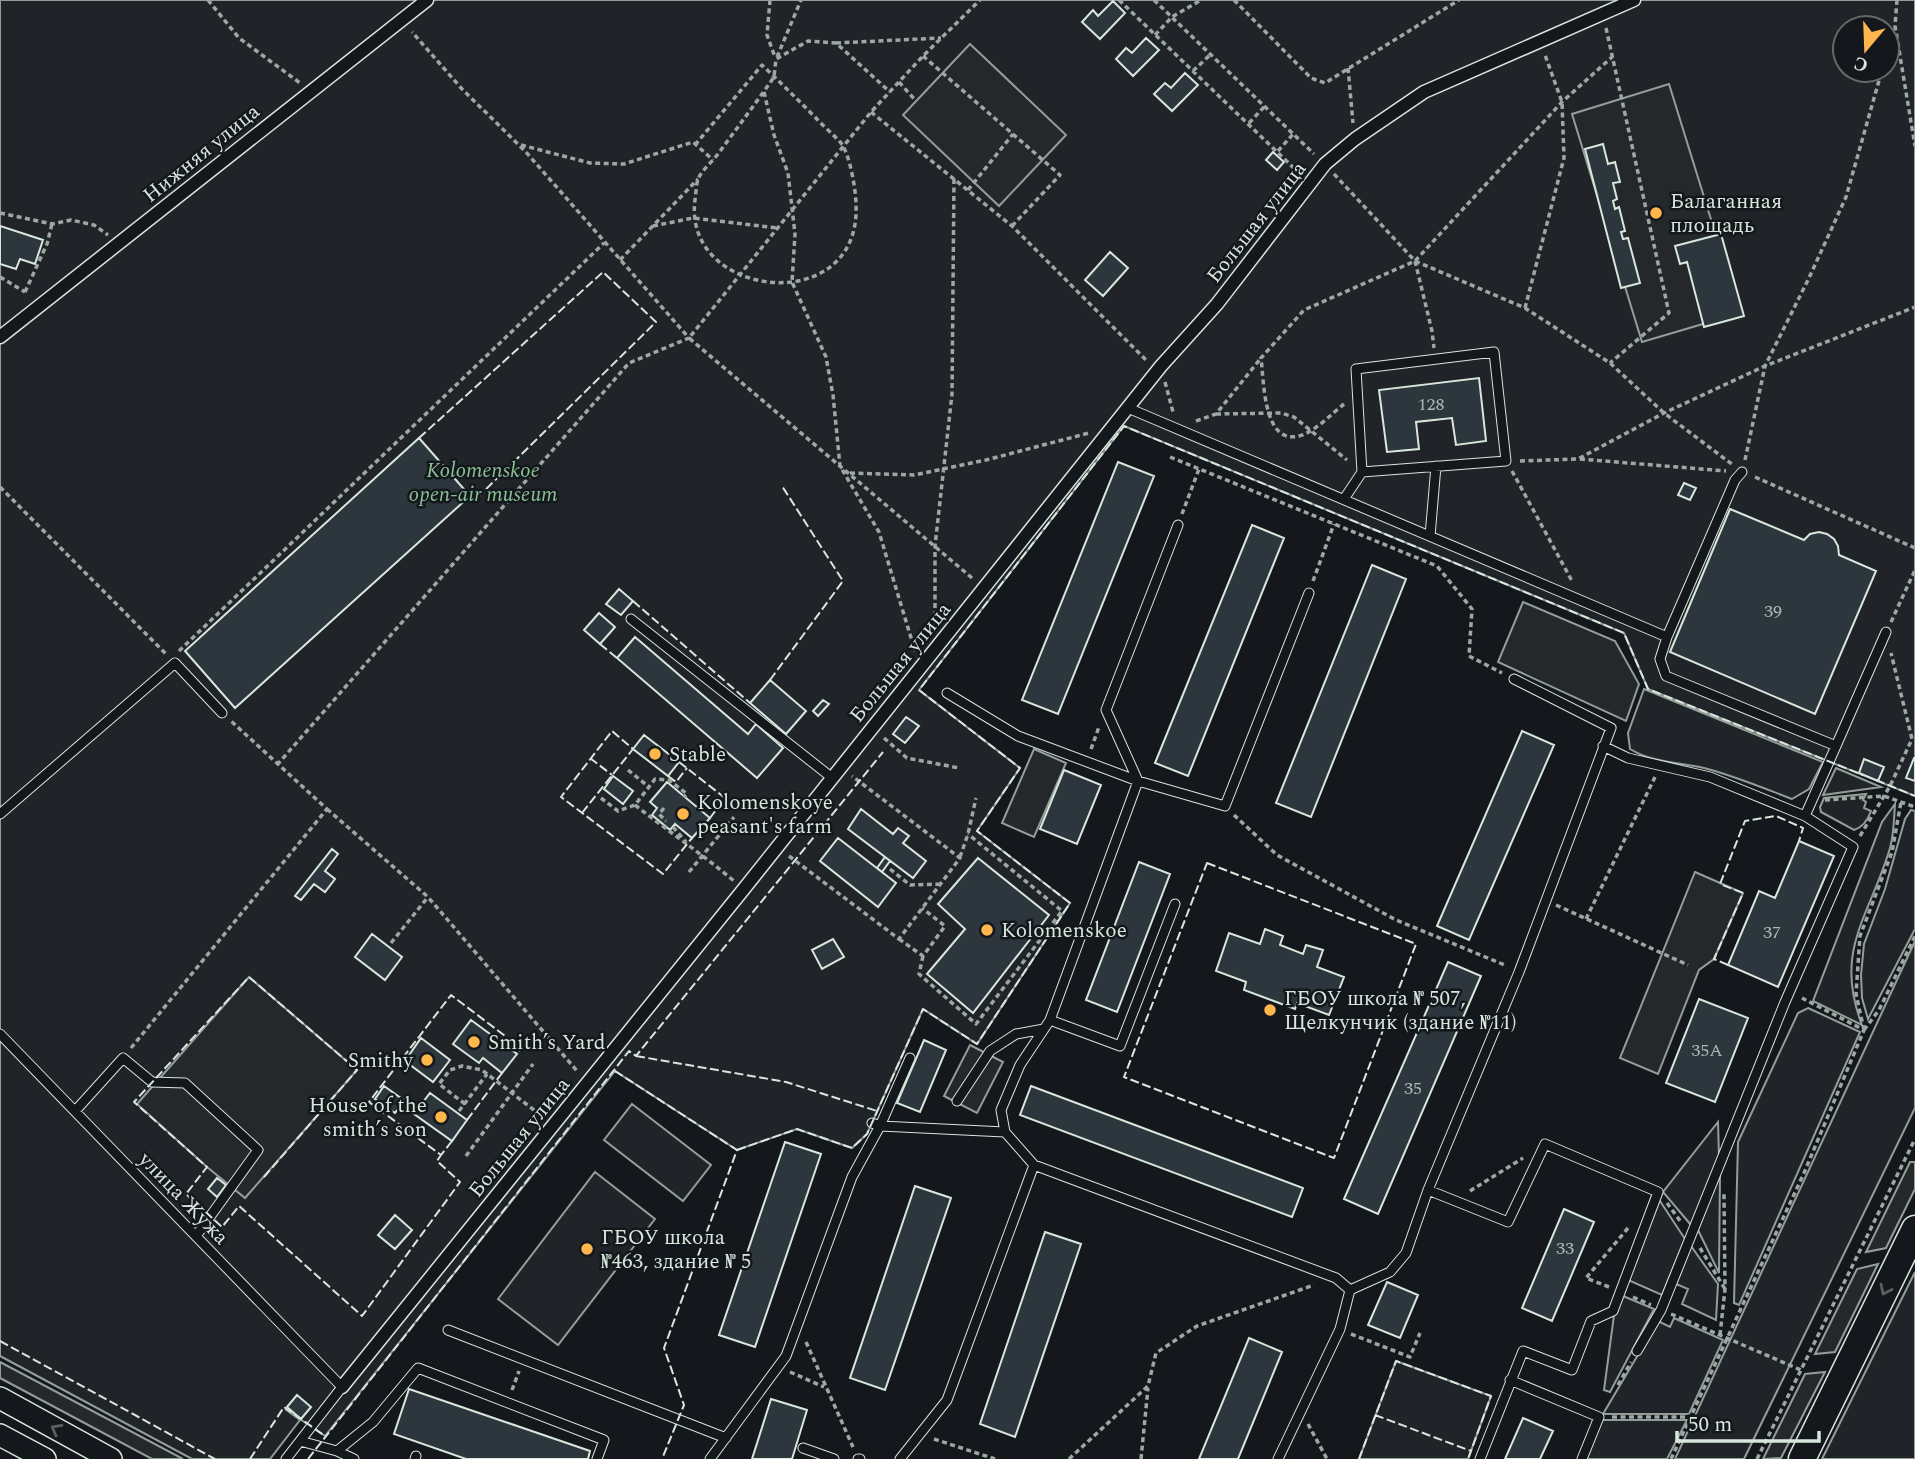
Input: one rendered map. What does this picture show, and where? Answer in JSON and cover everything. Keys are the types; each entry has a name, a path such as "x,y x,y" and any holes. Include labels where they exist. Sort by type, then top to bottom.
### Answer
{"main road":[{"path":"1802,1459 1915,1229"}],"street":[{"name":"Нижняя улица","path":"0,337 427,0"},
{"name":"Большая улица","path":"342,1387 1159,368 1217,304 1325,164 1355,139 1424,92 1634,0"},
{"path":"0,1398 111,1459"},
{"path":"0,1435 45,1459"}],"lane":[{"path":"1344,499 1362,472 1356,369 1494,352 1506,461 1362,472"},
{"path":"1128,408 1667,637"},
{"path":"1430,536 1436,466"},
{"path":"1742,472 1735,481 1660,659 1666,676 1836,746"},
{"path":"1178,525 1106,710 1138,781 1050,1020 1020,1065 1000,1110 1005,1132 1034,1165 1336,1278 1350,1290"},
{"path":"947,693 1018,736 1138,781 1225,806 1309,593"},
{"path":"631,619 835,773"},
{"path":"1805,816 1886,632"},
{"path":"0,814 175,663 222,713"},
{"path":"1350,1290 1390,1272 1406,1253 1428,1190 1519,972 1611,728 1514,679"},
{"path":"1603,746 1628,758 1710,777 1805,816 1853,847 1790,992 1661,1310 1637,1351"},
{"path":"1050,1020 1120,1046 1175,904"},
{"path":"957,1101 990,1051 1016,1034 1044,1029"},
{"name":"улица Жужа","path":"0,1034 342,1387"},
{"path":"76,1110 123,1058 152,1082 185,1083 258,1150 196,1236"},
{"path":"710,1459 786,1356 852,1177 910,1058"},
{"path":"876,1124 1005,1132"},
{"path":"1428,1190 1508,1222 1545,1144 1658,1192 1612,1311 1591,1321 1572,1370 1523,1351 1480,1459"},
{"path":"900,1459 947,1400 1034,1165"},
{"path":"1278,1459 1340,1329 1350,1290"},
{"path":"449,1330 726,1438"},
{"path":"337,1451 373,1422 418,1368 604,1440 597,1459"},
{"path":"1510,1380 1599,1417 1582,1459"},
{"name":"Большая улица","path":"286,1459 342,1387"},
{"path":"300,1441 337,1451 354,1459"},
{"path":"803,1448 835,1459"}],"path":[{"path":"208,0 239,38 310,90"},
{"path":"770,0 767,35 776,60"},
{"path":"620,260 698,179 774,77 776,60 801,0"},
{"path":"277,765 629,363 690,338 871,112 980,0"},
{"path":"1119,0 1289,162"},
{"path":"1154,0 1325,164 1415,261 1525,308 1610,363 1664,413 1742,472 1915,548"},
{"path":"1155,35 1172,17 1201,0"},
{"path":"1234,0 1311,78 1325,82 1459,0"},
{"path":"1602,14 1669,313 1610,363"},
{"path":"776,60 808,41 836,43 941,38"},
{"path":"1525,308 1564,158 1562,102 1539,40"},
{"path":"836,43 890,92"},
{"path":"423,44 462,89 519,145 690,338 984,588"},
{"path":"1193,71 1211,54"},
{"path":"923,56 1060,175 1012,226"},
{"path":"1216,414 1304,310 1415,261 1562,102 1612,57"},
{"path":"1901,62 1915,146"},
{"path":"695,145 762,65 843,145 856,191 857,215 853,234 841,259 816,277 792,282 765,282 740,275 722,264 701,241 693,218 698,179"},
{"path":"1348,68 1355,139"},
{"path":"899,82 916,100"},
{"path":"1742,472 1765,366 1846,197 1878,84"},
{"path":"764,91 774,135 788,173 795,234 792,282 826,358 833,395 840,466 878,532 920,667"},
{"path":"1249,123 1265,106"},
{"path":"871,112 1012,226 1159,368 1178,428 1216,414 1281,413 1304,423 1362,472"},
{"path":"968,190 1013,134"},
{"path":"1278,151 1294,134"},
{"path":"519,145 590,163 624,164 693,142 713,160"},
{"path":"936,648 935,546 952,394 954,179"},
{"path":"0,213 52,224 71,220 94,225 118,243"},
{"path":"653,226 693,218 777,228"},
{"path":"25,292 47,244 52,224"},
{"path":"0,487 175,663 180,651 604,243"},
{"path":"1415,261 1433,331 1436,358"},
{"path":"0,277 25,292 34,310"},
{"path":"1578,459 1664,413 1765,366 1915,307"},
{"path":"1261,359 1269,415 1275,429 1286,436 1299,436 1310,430 1359,394"},
{"path":"848,473 914,475 986,460 1097,430"},
{"path":"1170,457 1437,566 1472,609 1469,656 1514,679"},
{"path":"1584,603 1506,461 1578,459 1742,472"},
{"path":"1178,525 1199,469"},
{"path":"1309,593 1334,524"},
{"path":"1853,847 1884,796 1913,739 1886,632 1915,570"},
{"path":"1086,761 1106,710"},
{"path":"222,713 277,765 428,897 587,1083"},
{"path":"871,727 907,758 959,768"},
{"path":"1586,919 1661,766"},
{"path":"628,770 649,787"},
{"path":"835,773 860,781 960,858"},
{"path":"601,798 618,811 635,805 655,779 669,780 687,794 684,797"},
{"path":"1812,801 1884,796 1915,807"},
{"path":"899,939 960,858 975,798"},
{"path":"1864,1030 1856,994 1860,936 1892,852 1901,802"},
{"path":"635,805 676,838 703,855 743,890"},
{"path":"1225,806 1277,855 1396,920 1519,972"},
{"path":"664,808 659,814 666,821"},
{"path":"123,1058 327,809"},
{"path":"689,872 734,817"},
{"path":"673,827 688,844"},
{"path":"922,908 945,926 923,956 919,974 976,1024 1062,911 968,834"},
{"path":"777,846 923,956"},
{"path":"890,869 910,885 940,884"},
{"path":"391,943 428,897"},
{"path":"1545,900 1688,965"},
{"path":"1671,1459 1804,1173 1864,1030 1879,1010 1915,936"},
{"path":"1790,992 1864,1030"},
{"path":"466,1156 533,1064"},
{"path":"465,1104 439,1084 450,1070 463,1066 487,1073 553,1125"},
{"path":"460,1111 487,1073"},
{"path":"1757,1459 1915,1139"},
{"path":"1455,1201 1545,1144"},
{"path":"1720,1335 1725,1289 1723,1156"},
{"path":"1634,1221 1586,1278 1801,1370"},
{"path":"1141,1459 1148,1386 1156,1353 1197,1326 1336,1278"},
{"path":"797,1324 859,1459"},
{"path":"1340,1329 1410,1357 1420,1332"},
{"path":"1618,1385 1637,1351"},
{"path":"508,1403 523,1359"},
{"path":"778,1367 826,1388"},
{"path":"1069,1459 1148,1386"},
{"path":"1301,1410 1327,1459"},
{"path":"1599,1417 1692,1417"},
{"path":"919,1435 995,1459"}],"green space":[{"name":"Kolomenskoe open-air museum","path":"0,0 1915,0 1915,796 1648,689 1624,633 1124,426 919,690 1020,768 977,831 1070,903 977,1044 923,1009 867,1134 852,1148 797,1129 737,1150 615,1071 325,1436 285,1409 300,1420 270,1459 192,1459 0,1356"},
{"path":"1644,689 1823,762 1809,789 1792,799 1715,771 1639,754 1630,749 1628,733"},
{"path":"1836,768 1881,787 1823,795"},
{"path":"1866,794 1863,800 1866,802 1864,808 1871,811 1865,823 1854,830 1821,812 1824,798"},
{"path":"1895,804 1890,848 1853,954 1851,975 1854,999 1862,1025 1813,1001 1882,822"},
{"path":"1911,810 1915,811 1915,929 1868,1019 1862,998 1864,944 1885,889 1905,819"},
{"path":"1915,941 1915,1108 1744,1459 1675,1459"},
{"path":"1808,1008 1860,1032 1739,1305 1734,1303 1738,1142 1798,1013"},
{"path":"632,1104 711,1165 683,1201 604,1140"},
{"path":"1718,1122 1719,1157 1691,1225 1663,1192"},
{"path":"595,1172 655,1219 558,1345 498,1299"},
{"path":"1720,1174 1719,1273 1697,1228"},
{"path":"1658,1198 1685,1239 1662,1295 1628,1280"},
{"path":"1691,1246 1718,1284 1716,1320 1682,1304 1688,1289 1676,1284"},
{"path":"1915,1272 1915,1459 1822,1459"},
{"path":"1623,1296 1654,1309 1610,1392 1604,1390 1614,1315"},
{"path":"1674,1318 1723,1340 1689,1414 1603,1414 1658,1321 1670,1327"},
{"path":"1396,1361 1491,1396 1468,1459 1359,1459"},
{"path":"1601,1420 1687,1420 1667,1459 1586,1459"}],"shaded area":[{"path":"970,44 1066,135 999,206 903,115"},
{"name":"Балаганная площадь","path":"1669,84 1740,313 1642,342 1572,114"},
{"path":"1523,602 1615,641 1639,684 1626,721 1498,662"},
{"path":"1034,749 1066,763 1034,837 1002,823"},
{"path":"1695,872 1743,893 1714,959 1699,970 1658,1074 1620,1058"},
{"path":"249,977 357,1070 245,1198 137,1104"},
{"path":"970,1045 1003,1062 977,1113 944,1096"},
{"path":"1910,1162 1915,1162 1915,1189 1886,1248 1866,1252"},
{"path":"1878,1264 1835,1352 1815,1354 1857,1269"},
{"path":"0,1362 183,1459 152,1459 0,1378"},
{"path":"1825,1372 1781,1458 1763,1459 1805,1374"}],"building":[{"path":"1113,1 1125,13 1100,39 1082,22 1093,10 1098,16"},
{"path":"1146,38 1159,50 1133,76 1116,59 1126,48 1132,53"},
{"path":"1185,73 1198,85 1172,111 1154,94 1165,83 1171,88"},
{"path":"1603,144 1608,164 1615,162 1620,182 1613,183 1617,199 1613,201 1615,209 1619,207 1625,231 1621,232 1623,239 1628,238 1640,283 1621,288 1585,149"},
{"path":"1273,152 1284,162 1277,170 1266,160"},
{"path":"0,226 43,240 35,264 20,259 16,269 0,264"},
{"path":"1721,234 1744,316 1704,327 1687,262 1680,264 1675,246"},
{"path":"1110,252 1128,268 1103,296 1085,280"},
{"path":"1479,378 1486,441 1456,445 1452,418 1416,422 1419,449 1387,452 1379,390"},
{"path":"419,438 470,496 235,708 185,651"},
{"path":"1118,462 1154,476 1058,714 1022,700"},
{"path":"1684,483 1696,488 1690,500 1678,495"},
{"path":"1730,509 1804,540 1810,534 1827,534 1838,546 1839,555 1876,571 1815,714 1670,652"},
{"path":"1252,525 1284,538 1188,776 1155,763"},
{"path":"1372,565 1406,579 1311,817 1276,803"},
{"path":"619,589 633,601 621,615 606,604"},
{"path":"599,613 615,627 600,644 584,630"},
{"path":"635,637 748,734 756,724 783,748 757,778 617,658"},
{"path":"770,680 806,711 786,734 750,703"},
{"path":"823,700 829,704 818,716 813,711"},
{"path":"906,717 919,726 905,743 893,734"},
{"path":"1522,731 1554,745 1469,940 1437,926"},
{"name":"Stable","path":"644,735 679,762 668,776 633,749"},
{"path":"1915,758 1915,781 1906,778"},
{"path":"1864,759 1884,767 1878,781 1859,773"},
{"path":"1064,770 1101,785 1077,844 1040,829"},
{"path":"613,776 633,791 623,804 604,789"},
{"name":"Kolomenskoye peasant's farm","path":"667,782 710,818 692,838 675,824 670,830 652,815 657,808 650,802"},
{"path":"861,809 893,834 898,828 909,836 903,843 926,861 913,878 848,829"},
{"path":"838,838 896,883 878,907 820,861"},
{"path":"1799,841 1834,856 1778,987 1728,965 1759,891 1775,898"},
{"path":"332,849 338,854 325,871 335,879 325,892 314,884 301,900 295,896"},
{"path":"885,857 890,861 882,872 877,868"},
{"path":"978,858 1049,915 973,1013 927,974 965,929 938,904"},
{"path":"1139,862 1170,874 1117,1012 1086,1000"},
{"path":"1265,929 1283,936 1280,945 1303,954 1306,945 1323,950 1317,967 1344,977 1329,1015 1297,1003 1295,1009 1244,990 1246,982 1216,971 1229,933 1260,944"},
{"path":"372,934 402,957 385,980 355,957"},
{"path":"833,939 844,957 822,969 812,950"},
{"path":"1448,962 1481,976 1378,1214 1344,1199"},
{"path":"1699,999 1748,1018 1715,1102 1666,1083"},
{"path":"471,1020 517,1054 502,1073 483,1058 479,1063 453,1044"},
{"name":"Smithy","path":"421,1038 450,1060 433,1082 405,1061"},
{"path":"924,1040 946,1050 920,1112 897,1103"},
{"path":"384,1086 405,1101 395,1113 375,1099"},
{"path":"1031,1086 1303,1188 1292,1217 1020,1115"},
{"name":"House of the smith’s son","path":"430,1093 467,1120 452,1141 414,1114"},
{"path":"785,1142 821,1154 755,1347 719,1335"},
{"path":"217,1178 226,1185 217,1197 208,1189"},
{"path":"915,1186 951,1198 885,1390 850,1378"},
{"path":"1564,1209 1594,1222 1552,1321 1522,1308"},
{"path":"395,1215 412,1230 395,1249 378,1235"},
{"path":"1045,1232 1081,1244 1015,1437 980,1424"},
{"path":"1387,1282 1418,1295 1400,1338 1368,1325"},
{"path":"1249,1338 1282,1352 1238,1459 1199,1459"},
{"path":"409,1389 590,1451 588,1459 466,1459 394,1434"},
{"path":"297,1395 311,1407 301,1419 287,1407"},
{"path":"771,1399 807,1410 792,1459 752,1459"},
{"path":"1523,1418 1553,1431 1540,1459 1505,1459"}],"fence":[{"path":"419,438 603,272 656,322 477,498"},
{"path":"737,1150 797,1129 852,1148 867,1134 923,1009 977,1044 1070,903 977,831 1020,768 919,690 1124,426 1624,633 1648,689 1863,775"},
{"path":"770,680 843,581 782,486"},
{"path":"633,601 750,703"},
{"path":"600,644 617,658"},
{"path":"582,813 633,749 612,731 561,797 663,874 692,838"},
{"path":"308,1459 629,1051 636,1056 883,752"},
{"path":"590,758 612,775"},
{"path":"679,762 725,798 710,818"},
{"path":"668,776 676,782 687,768"},
{"path":"1876,780 1915,796"},
{"path":"1728,965 1714,959 1743,893 1720,884 1745,821 1776,816 1803,828 1799,841"},
{"path":"1207,863 1416,944 1334,1158 1124,1077 1207,863"},
{"path":"264,1177 357,1070 249,977 134,1102 207,1167 186,1194 222,1227 239,1206 362,1316 460,1182 437,1161 441,1155"},
{"path":"452,1141 441,1155 369,1102 451,995 521,1048 517,1054"},
{"path":"636,1056 786,1082 877,1111"},
{"path":"615,1071 737,1150 664,1348 684,1405 662,1459"},
{"path":"467,1120 502,1073"},
{"path":"0,1341 215,1459"},
{"path":"1359,1459 1396,1361 1491,1396 1468,1459"},
{"path":"250,1459 284,1407 325,1436"},
{"path":"1375,1415 1471,1451"}],"place":[{"name":"Балаганная площадь","path":"1656,213"},
{"name":"Stable","path":"655,754"},
{"name":"Kolomenskoye peasant's farm","path":"683,814"},
{"name":"Kolomenskoe","path":"987,930"},
{"name":"ГБОУ школа № 507, Щелкунчик (здание №11)","path":"1270,1010"},
{"name":"Smith’s Yard","path":"474,1042"},
{"name":"Smithy","path":"427,1060"},
{"name":"House of the smith’s son","path":"441,1117"},
{"name":"ГБОУ школа №463, здание № 5","path":"587,1249"}]}
